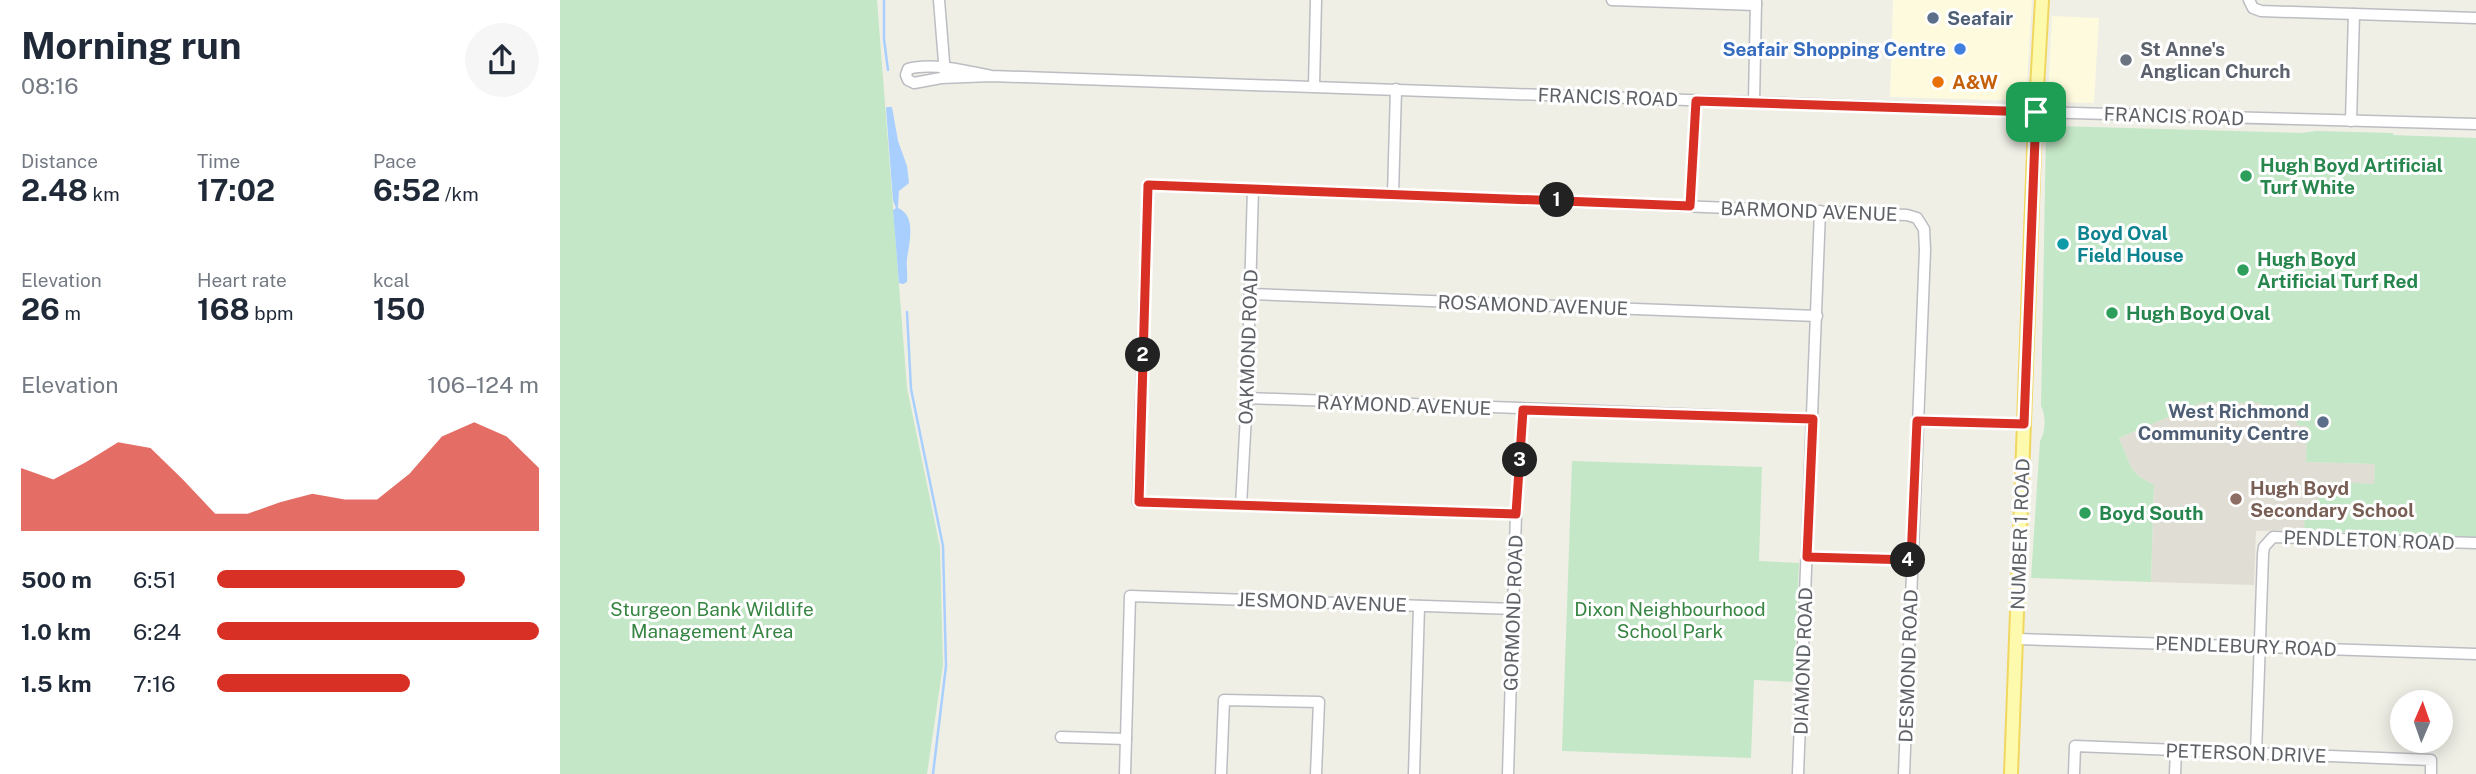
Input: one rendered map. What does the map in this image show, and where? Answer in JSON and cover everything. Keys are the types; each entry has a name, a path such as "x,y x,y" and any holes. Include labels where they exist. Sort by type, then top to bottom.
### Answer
{"main road":[{"name":"NUMBER 1 ROAD","path":"2011,774 2042,0"}],"street":[{"name":"FRANCIS ROAD","path":"939,0 945,73 1696,101 2476,124"},
{"path":"1314,86 1316,0"},
{"path":"1612,0 1756,3 1754,102"},
{"path":"2249,0 2253,8 2261,11 2476,18"},
{"path":"2351,121 2354,14"},
{"path":"1393,195 1396,89"},
{"path":"1690,206 1696,101"},
{"name":"BARMOND AVENUE","path":"1241,505 1139,502 1148,185 1907,215 1922,222"},
{"name":"OAKMOND ROAD","path":"1241,505 1253,190"},
{"name":"DIAMOND ROAD","path":"1798,774 1820,211"},
{"name":"DESMOND ROAD","path":"1904,774 1925,250 1922,222"},
{"name":"ROSAMOND AVENUE","path":"1250,294 1817,316"},
{"name":"RAYMOND AVENUE","path":"1247,398 1813,419"},
{"name":"GORMOND ROAD","path":"1508,774 1516,514 1523,410"},
{"path":"1917,421 2024,424"},
{"path":"1241,505 1516,514"},
{"name":"PENDLETON ROAD","path":"2256,754 2263,554 2264,547 2273,537 2476,543"},
{"path":"1807,557 1911,560"},
{"name":"JESMOND AVENUE","path":"1126,739 1130,596 1514,609"},
{"path":"1413,774 1419,606"},
{"name":"PENDLEBURY ROAD","path":"2016,639 2476,654"},
{"path":"1221,774 1224,700 1319,702 1316,774"},
{"path":"1061,737 1126,739 1125,774"},
{"name":"PETERSON DRIVE","path":"2074,774 2074,746 2431,761 2431,774"},
{"path":"2175,774 2176,750"}],"shaded area":[{"name":"Seafair Shopping Centre","path":"1893,0 2032,0 2026,97 2022,101 1890,97"},
{"path":"2052,16 2099,18 2094,103 2052,102 2048,98"},
{"name":"Hugh Boyd Secondary School","path":"2201,403 2259,403 2273,411 2298,412 2307,426 2306,462 2375,464 2374,484 2305,514 2304,530 2256,531 2254,585 2151,582 2154,485 2132,469 2119,438"}],"green space":[{"name":"Sturgeon Bank Wildlife Management Area","path":"560,0 877,0 907,388 940,547 943,665 927,774 560,774"},
{"path":"2057,126 2393,133 2476,138 2476,539 2304,530 2305,514 2333,482 2374,484 2375,464 2306,462 2307,426 2297,425 2297,412 2273,411 2259,403 2201,403 2119,438 2132,469 2154,485 2151,582 2031,578 2040,441 2045,424 2041,406 2046,133 2049,128"},
{"name":"Dixon Neighbourhood School Park","path":"1572,461 1762,467 1759,561 1799,563 1794,682 1754,680 1751,758 1562,751"}],"water":[{"path":"887,107 892,107 909,183 899,191 898,208 908,217 910,223 907,282 903,284 899,283 893,210 896,208 893,201"}],"waterway":[{"path":"884,0 884,39 888,70"},
{"path":"907,312 911,389 943,546 946,666 933,774"}],"place":[{"name":"Seafair","path":"1933,18"},
{"name":"Seafair Shopping Centre","path":"1960,49"},
{"name":"St Anne's Anglican Church","path":"2126,60"},
{"name":"A&W","path":"1938,82"},
{"name":"Hugh Boyd Artificial Turf White","path":"2246,176"},
{"name":"Boyd Oval Field House","path":"2063,244"},
{"name":"Hugh Boyd Artificial Turf Red","path":"2243,270"},
{"name":"Hugh Boyd Oval","path":"2112,313"},
{"name":"West Richmond Community Centre","path":"2323,422"},
{"name":"Hugh Boyd Secondary School","path":"2236,499"},
{"name":"Boyd South","path":"2085,513"}],"route":[{"path":"1696,101 2036,112 2024,424 1917,421 1911,560 1807,557 1813,419 1523,410 1516,514 1139,502 1148,185 1690,206 1696,101"}]}
